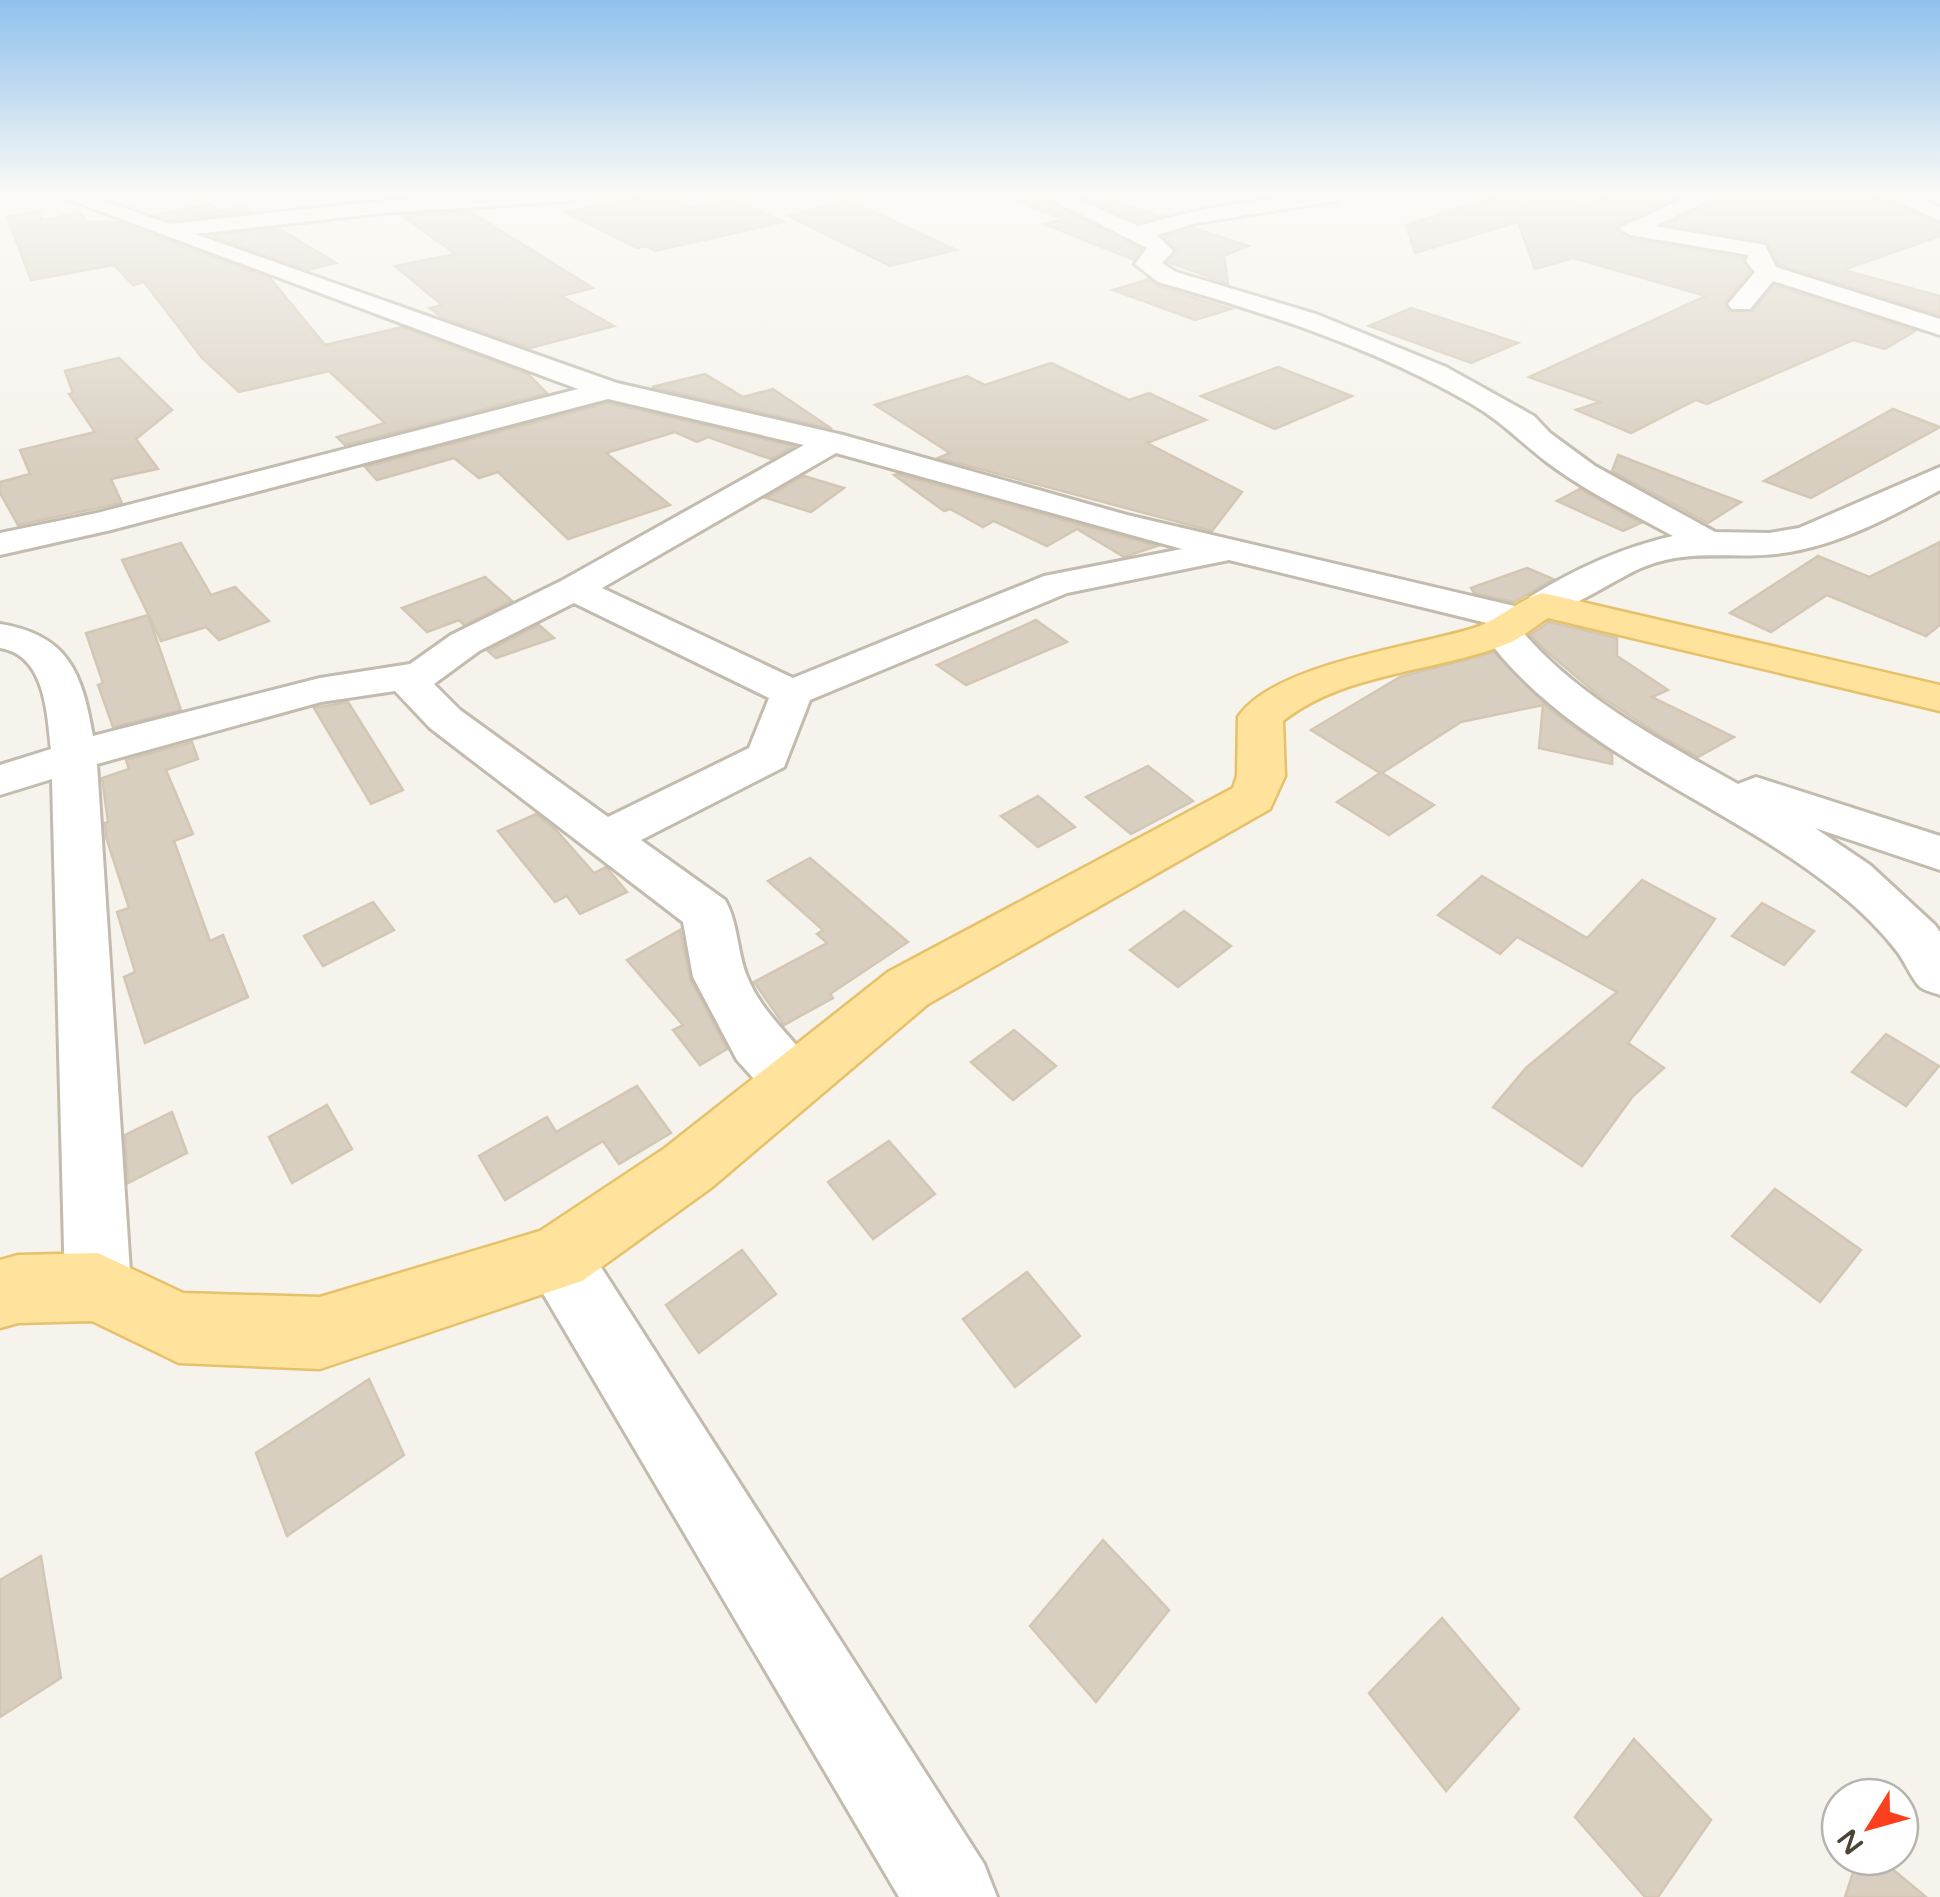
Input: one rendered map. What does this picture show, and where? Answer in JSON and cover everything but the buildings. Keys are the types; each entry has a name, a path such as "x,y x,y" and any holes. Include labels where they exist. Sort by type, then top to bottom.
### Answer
{"main road":[{"path":"0,1294 18,1289 98,1287 179,1328 320,1333 558,1258 688,1168 908,988 1253,798 1261,776 1260,717 1272,704 1521,618 1940,698"}],"street":[{"path":"317,284 608,390 832,442 1118,523 1521,618 1598,572 1630,559 1709,543 1788,542 1855,523 1940,478"},
{"path":"1190,284 1332,326 1422,364 1522,422 1533,436 1569,464 1709,543"},
{"path":"1741,304 1758,284"},
{"path":"1804,284 1940,327"},
{"path":"0,544 118,518 608,390"},
{"path":"0,780 146,734 320,690 406,679 434,669 466,643 574,589 832,442"},
{"path":"1903,498 1940,510"},
{"path":"605,838 768,756 792,694 1057,584 1232,550"},
{"path":"574,589 792,694"},
{"path":"1521,618 1558,687 1674,766 1752,810 1894,912 1940,974"},
{"path":"0,636 22,636 48,656 66,702 74,759 98,1287"},
{"path":"406,679 444,719 707,913 720,977 757,1044 793,1082"},
{"path":"1674,766 1940,853"},
{"path":"558,1258 951,1897"}]}
